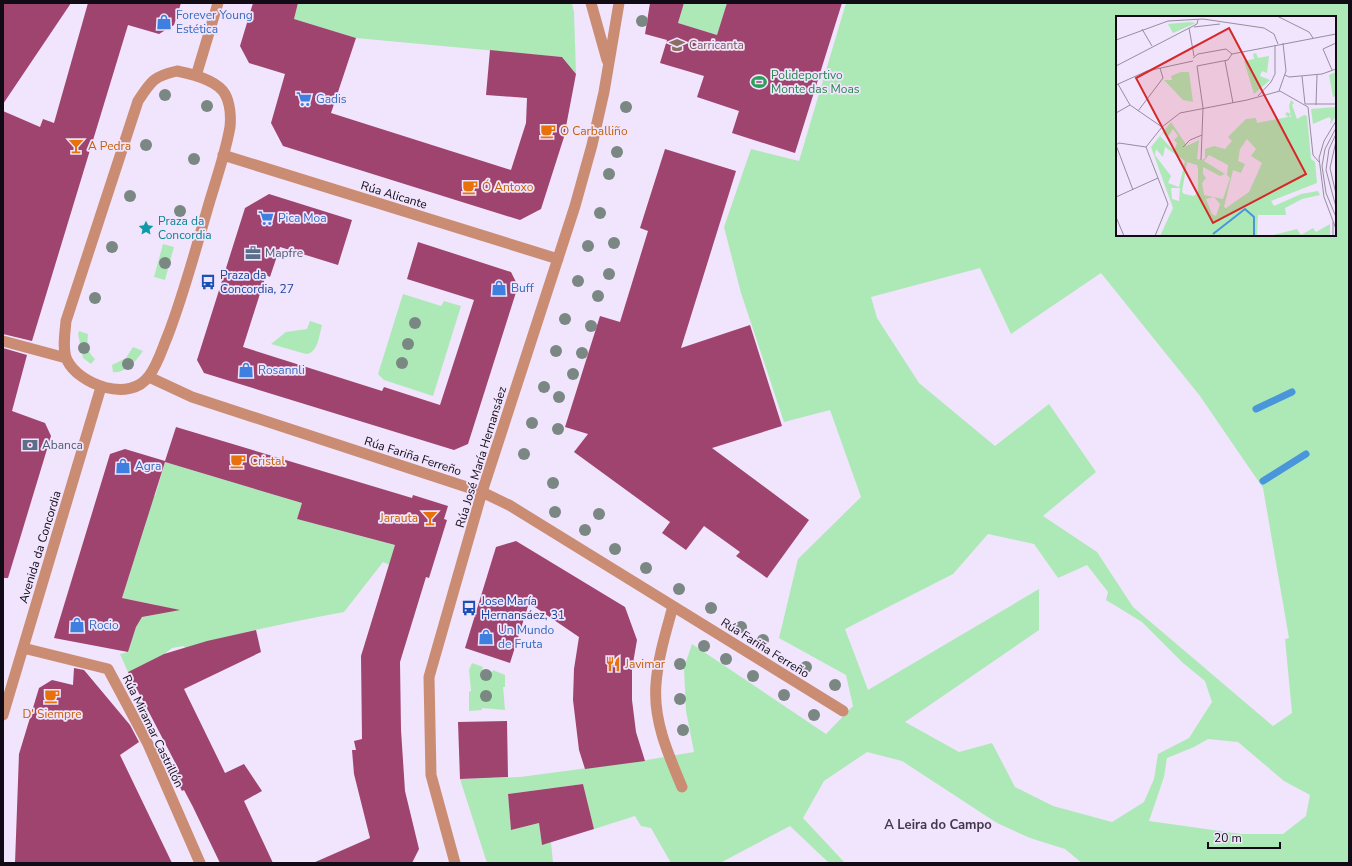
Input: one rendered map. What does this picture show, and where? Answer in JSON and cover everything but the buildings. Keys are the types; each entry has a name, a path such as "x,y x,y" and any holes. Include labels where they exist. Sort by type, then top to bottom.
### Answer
{"street":[{"path":"196,76 218,3"},
{"name":"Rúa José María Hernansáez","path":"591,3 608,63"},
{"name":"Rúa José María Hernansáez","path":"455,863 431,774 429,677 482,492 558,259 592,145 604,92 619,3"},
{"path":"177,71 196,76 211,83 225,94 230,109 230,126 223,155 175,317 149,378 129,389 102,387 86,380 74,371 66,358 64,343 66,321 138,101 151,81 162,74 177,71"},
{"name":"Rúa Alicante","path":"223,155 558,259"},
{"path":"3,341 66,358"},
{"name":"Rúa Fariña Ferreño","path":"149,378 192,397 482,492 509,505 843,711"},
{"name":"Avenida da Concordia","path":"3,715 102,387"},
{"path":"673,606 661,652 656,684 657,710 663,739 682,786"},
{"name":"Rúa Miramar Castrillón","path":"23,648 108,668 148,744 200,863"}],"green space":[{"path":"298,3 572,3 574,12 576,74 562,57 356,38 294,19"},
{"path":"684,3 727,3 717,35 678,23"},
{"path":"846,3 1349,3 1349,863 1082,863 1065,849 1030,838 997,823 902,761 867,752 824,781 803,818 845,863 829,863 790,826 720,863 671,863 651,828 641,826 635,816 594,829 583,784 508,794 511,830 539,823 542,844 551,842 553,863 487,863 460,779 520,777 641,761 694,752 686,711 684,668 692,644 826,734 853,706 846,675 779,638 798,559 861,497 830,410 784,422 741,293 724,227 751,149 799,161","holes":["980,268 1011,334 1101,273 1200,396 1263,488 1289,638 1285,639 1292,713 1273,726 1133,607 1097,552 1043,516 1096,472 1049,404 995,446 919,383 877,318 871,297","988,534 1034,544 1058,578 1087,565 1108,592 1106,600 1142,622 1183,663 1205,681 1212,702 1189,738 1158,754 1154,779 1144,802 1112,822 1053,806 1015,787 992,743 959,752 905,722 1039,630 1039,589 868,690 845,629 953,574","1208,739 1238,742 1284,781 1310,795 1306,816 1283,834 1241,834 1149,821 1164,777 1167,758 1194,747"]},
{"path":"163,244 174,247 165,280 154,277"},
{"path":"403,294 441,306 444,301 461,306 433,396 384,380 378,374"},
{"path":"310,321 322,325 316,347 310,353 306,354 271,344 286,332 307,329"},
{"path":"79,331 88,334 88,348 90,354 95,359 91,364 83,358 78,334"},
{"path":"133,347 143,351 126,369 113,372 112,365 126,358"},
{"path":"165,462 302,503 297,519 398,546 392,566 383,562 344,612 224,637 185,648 184,646 172,648 163,655 128,672 120,654 128,652 136,627 142,617 158,614 157,605 122,598 146,522 140,492 155,496"},
{"path":"472,663 483,667 482,669 492,672 493,670 505,675 505,687 503,687 505,710 482,708 482,710 469,711 469,692 471,691 469,670"}],"waterway":[{"path":"1256,409 1292,392"},
{"path":"1263,481 1306,454"}],"place":[{"name":"Forever Young Estética","path":"164,22"},
{"name":"Carricanta","path":"677,45"},
{"name":"Polideportivo Monte das Moas","path":"759,82"},
{"name":"Gadis","path":"304,99"},
{"name":"O Carballiño","path":"548,131"},
{"name":"A Pedra","path":"76,146"},
{"name":"Ó Antoxo","path":"470,187"},
{"name":"Pica Moa","path":"266,218"},
{"name":"Praza da Concordia","path":"146,228"},
{"name":"Mapfre","path":"253,253"},
{"name":"Praza da Concordia, 27","path":"208,282"},
{"name":"Buff","path":"499,288"},
{"name":"Rosannli","path":"246,370"},
{"name":"Abanca","path":"30,445"},
{"name":"Cristal","path":"238,461"},
{"name":"Agra","path":"123,466"},
{"name":"Jarauta","path":"430,518"},
{"name":"Jose María Hernansáez, 31","path":"469,608"},
{"name":"Rocio","path":"77,625"},
{"name":"Un Mundo de Fruta","path":"486,637"},
{"name":"Javimar","path":"613,664"},
{"name":"D' Siempre","path":"52,696"}],"district":[{"name":"A Leira do Campo","path":"938,825"}]}
